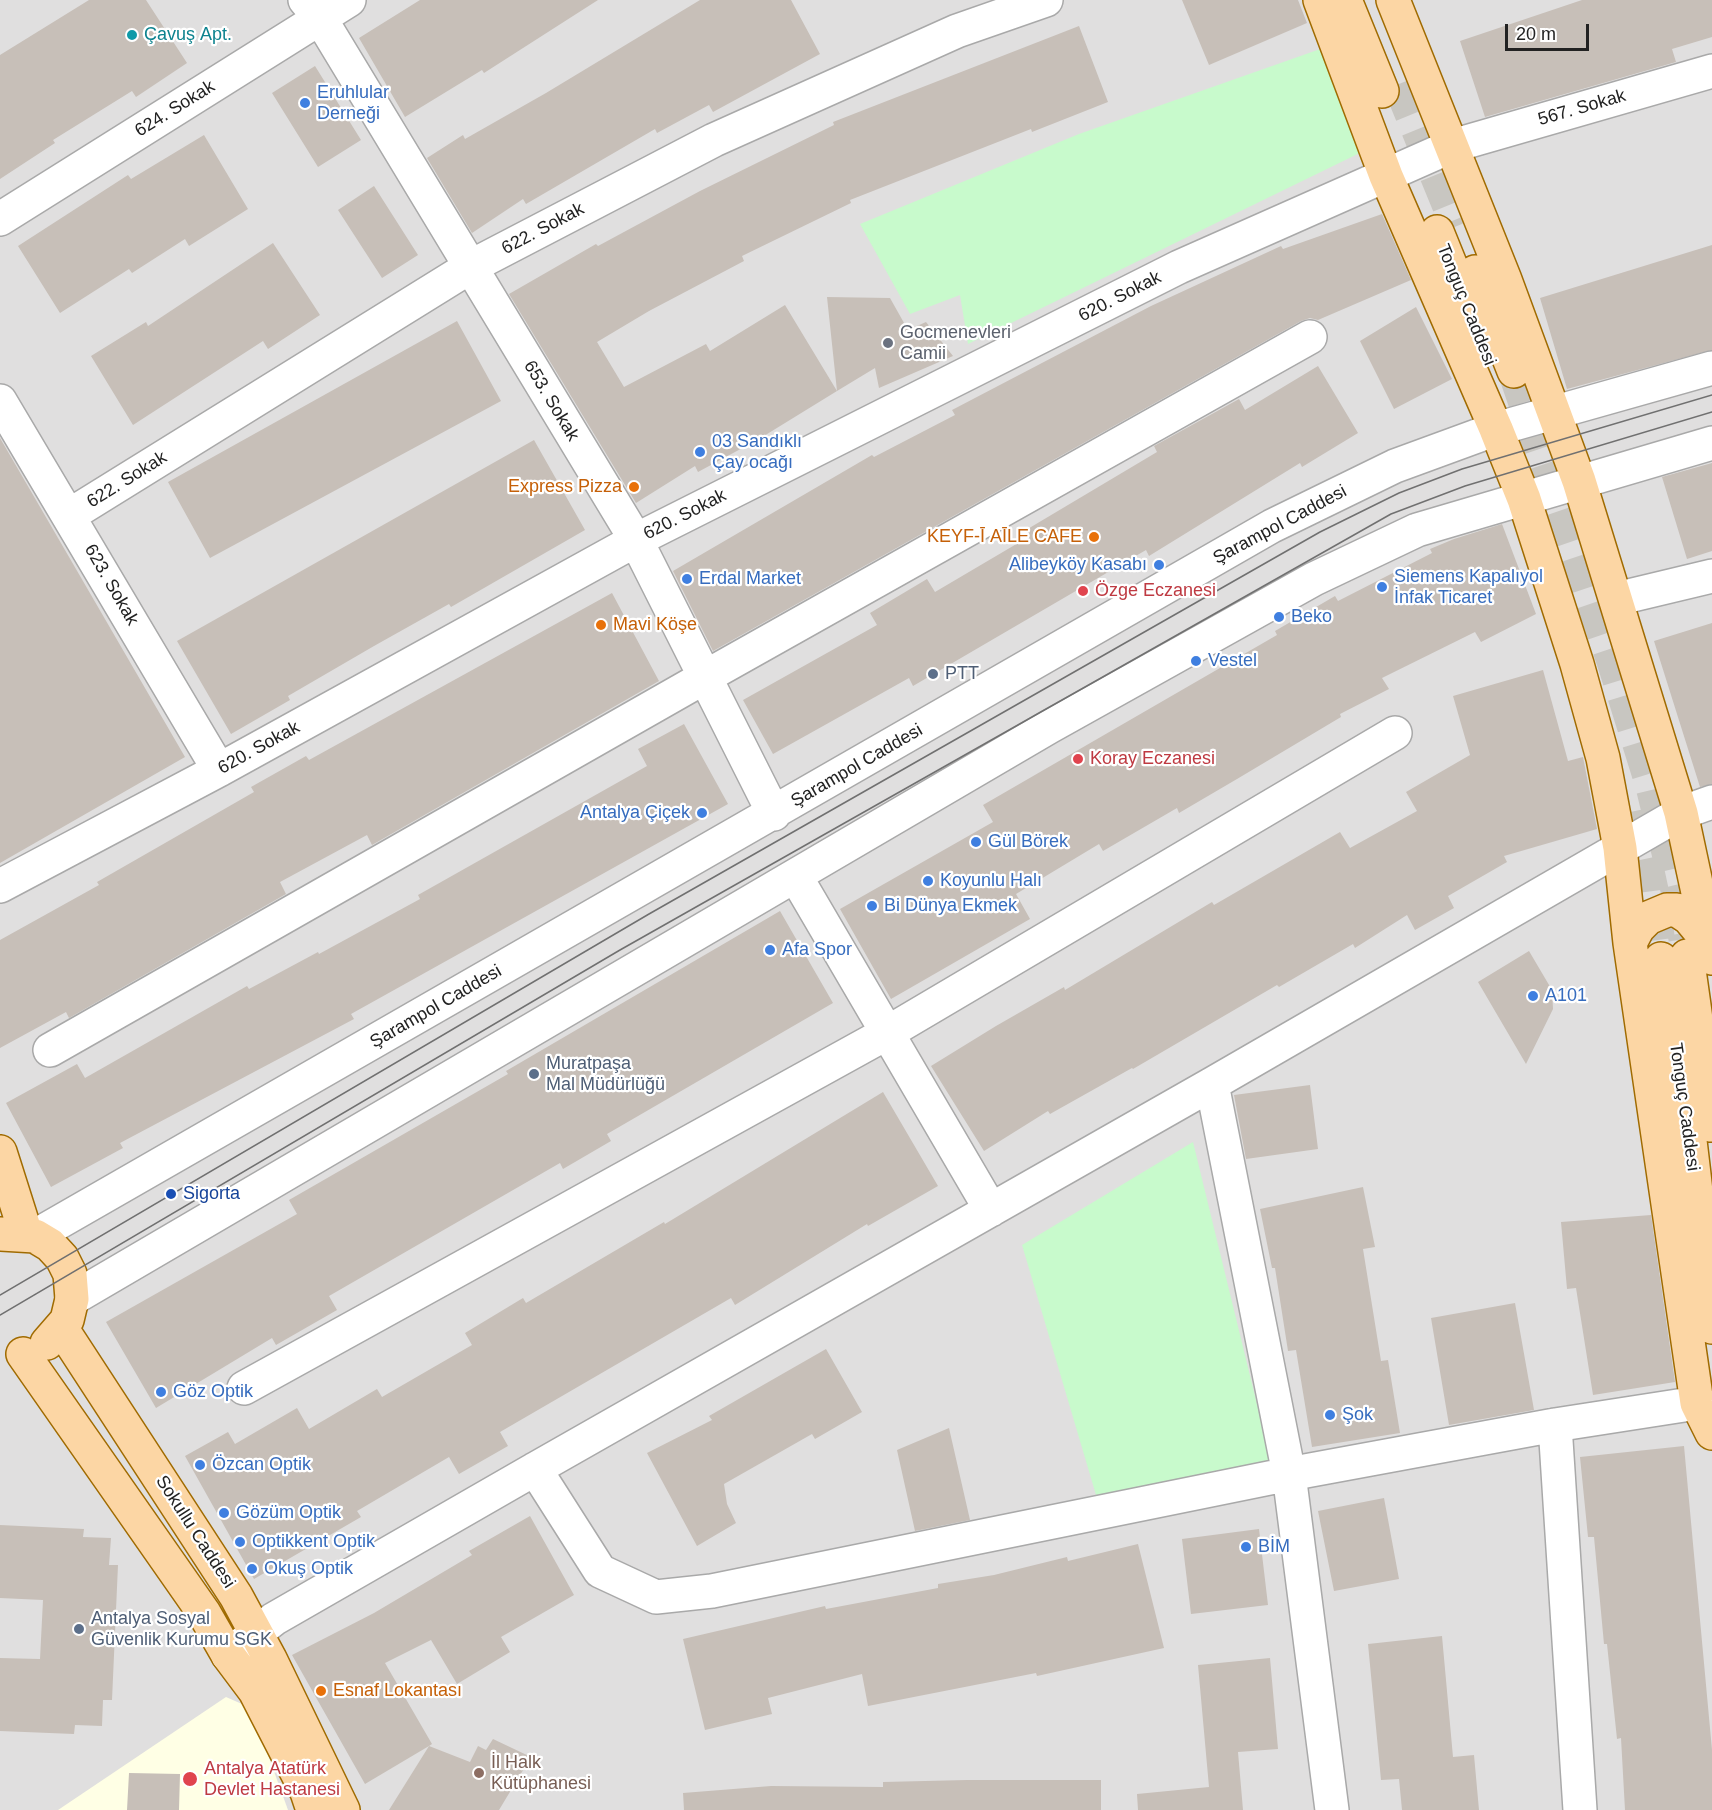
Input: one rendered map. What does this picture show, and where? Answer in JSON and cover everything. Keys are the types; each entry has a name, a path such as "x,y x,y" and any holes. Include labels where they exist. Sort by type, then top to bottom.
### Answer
{"main road":[{"path":"1320,0 1386,176 1524,499 1577,664 1604,758 1620,848 1630,943 1697,1403 1712,1433"},
{"path":"1346,0 1390,88 1363,0"},
{"path":"1393,0 1452,146 1579,481 1616,599 1681,813 1692,954"},
{"name":"Tonguç Caddesi","path":"1447,229 1505,374"},
{"path":"1630,943 1638,928 1648,918 1667,910 1677,910 1689,918 1692,954"},
{"name":"Tonguç Caddesi","path":"1692,954 1712,1133"},
{"name":"Tonguç Caddesi","path":"1692,954 1684,1090 1712,1328"},
{"path":"0,1152 20,1235 50,1245 62,1258 70,1274 67,1314 51,1341 11,1354"},
{"name":"Sokullu Caddesi","path":"67,1314 257,1633 343,1810"},
{"name":"Sokullu Caddesi","path":"11,1354 204,1613 228,1655 255,1691 307,1792 313,1810"}],"street":[{"name":"624. Sokak","path":"0,219 313,9 349,0"},
{"name":"622. Sokak","path":"70,515 470,267 714,140 957,31 1042,1"},
{"name":"653. Sokak","path":"313,9 636,540 774,814"},
{"name":"567. Sokak","path":"1386,176 1452,146 1712,70"},
{"name":"620. Sokak","path":"0,886 219,770 636,540 1179,267 1386,176"},
{"path":"51,1050 705,677 1310,337"},
{"name":"Şarampol Caddesi","path":"20,1235 774,814 1272,526 1395,466 1496,429 1712,368"},
{"name":"623. Sokak","path":"0,401 70,515 219,770"},
{"path":"67,1314 1049,726 1314,579 1417,530 1712,443"},
{"path":"1616,599 1712,576"},
{"path":"244,1388 887,1033 1395,733"},
{"path":"228,1655 274,1619 1212,1084 1681,813 1712,802"},
{"path":"796,877 991,1210"},
{"path":"1212,1084 1289,1474 1332,1810"},
{"path":"535,1469 600,1571 656,1597 712,1591 1289,1474 1555,1425 1697,1403"},
{"path":"1555,1425 1580,1810"}],"shaded area":[{"path":"0,0 1712,0 1712,1810 0,1810"},
{"name":"Antalya Atatürk Devlet Hastanesi","path":"226,1697 251,1708 288,1810 58,1810"}],"green space":[{"path":"1326,47 1370,148 968,344 960,295 910,314 860,224 1079,134"},
{"path":"1193,1142 1272,1466 1096,1495 1022,1245"}],"building":[{"path":"89,0 146,0 187,63 136,97 132,91 53,140 55,143 0,179 0,55"},
{"path":"420,0 598,0 484,73 482,70 405,117 359,38"},
{"path":"700,0 791,0 820,54 713,112 709,105 657,133 655,129 526,204 523,199 472,233 427,158 463,135 465,139 546,93"},
{"path":"1182,0 1298,0 1307,23 1209,65"},
{"path":"1582,0 1712,0 1712,37 1672,49 1676,62 1485,117 1460,41"},
{"path":"1079,26 1108,102 1032,132 1031,129 850,200 851,203 742,256 744,261 649,311 597,342 624,387 706,344 710,351 785,305 837,391 759,439 698,472 695,466 636,503 509,294 596,244 598,246 700,191 834,125 833,122"},
{"path":"315,66 361,140 318,167 272,93"},
{"path":"204,135 248,209 189,246 185,239 132,273 129,269 60,313 18,246 128,175 131,179"},
{"path":"374,186 418,255 382,278 338,210"},
{"path":"1382,214 1411,280 1318,320 1310,318 1301,321 713,651 673,571 872,455 874,457 955,415 952,410 1151,306 1281,246 1283,249"},
{"path":"273,243 320,315 268,349 263,341 133,425 91,356 146,322 148,326"},
{"path":"1712,245 1712,350 1567,389 1540,298"},
{"name":"Gocmenevleri Camii","path":"827,297 890,298 908,330 926,322 953,356 879,388 875,368 837,391"},
{"path":"1416,307 1452,379 1394,409 1360,341"},
{"path":"457,321 501,401 210,558 168,482"},
{"path":"1318,366 1358,433 1302,467 1300,463 1149,556 1146,550 913,686 909,678 773,754 743,700 877,625 870,613 927,579 935,592 1030,536 1026,530 1157,452 1154,446 1239,399 1245,410"},
{"path":"0,438 185,757 0,863"},
{"path":"534,440 585,530 451,607 449,604 374,646 288,696 290,700 231,734 177,641"},
{"path":"1712,463 1712,551 1687,559 1662,477"},
{"path":"1502,524 1536,614 1481,642 1475,632 1382,678 1389,689 1340,714 1341,717 1237,779 1179,813 1177,808 1103,851 1099,844 1016,894 1030,919 891,999 840,909 993,822 983,805 1277,635 1275,631 1335,596 1338,601 1432,553 1430,549"},
{"path":"612,593 659,681 372,845 367,835 280,882 286,894 69,1018 66,1012 0,1048 0,940 99,885 97,882 254,792 251,787 306,756 309,760"},
{"path":"1712,623 1712,784 1700,787 1654,641"},
{"path":"1543,670 1568,761 1583,757 1597,829 1504,856 1507,862 1448,896 1454,908 1415,930 1407,915 1355,948 1353,944 1279,987 1277,985 1133,1069 1050,1114 1048,1111 984,1151 931,1066 1064,987 1065,990 1212,902 1214,905 1340,832 1350,848 1417,811 1406,792 1470,755 1453,696"},
{"path":"684,724 728,804 351,1014 354,1019 120,1143 123,1148 51,1187 6,1103 77,1064 85,1078 247,986 249,989 318,952 319,954 420,899 418,895 647,766 638,749"},
{"path":"780,911 833,1003 607,1134 611,1141 563,1169 560,1163 329,1296 337,1310 276,1345 272,1338 156,1408 106,1322 297,1214 289,1200 508,1074 506,1071"},
{"path":"1529,951 1552,990 1553,1009 1526,1064 1478,982"},
{"path":"1310,1085 1318,1149 1246,1159 1234,1095"},
{"path":"883,1092 938,1186 868,1226 867,1224 735,1305 731,1298 500,1432 508,1446 459,1474 449,1457 357,1511 361,1517 254,1579 185,1456 228,1432 235,1444 297,1408 309,1429 377,1389 382,1397 472,1345 465,1333 523,1298 526,1303 664,1222 665,1224"},
{"path":"1363,1187 1375,1247 1363,1249 1381,1361 1388,1360 1400,1433 1312,1447 1296,1350 1288,1351 1275,1268 1272,1268 1260,1209"},
{"path":"1651,1215 1675,1382 1593,1395 1576,1288 1567,1289 1561,1222"},
{"path":"1515,1303 1534,1410 1449,1425 1431,1318"},
{"path":"826,1349 862,1412 815,1439 812,1434 724,1484 727,1504 736,1523 697,1546 647,1453 712,1420 709,1416"},
{"path":"949,1428 970,1520 915,1531 897,1450"},
{"path":"1684,1446 1712,1750 1712,1810 1625,1810 1621,1738 1617,1739 1607,1644 1604,1644 1594,1537 1588,1537 1580,1457"},
{"path":"1384,1498 1399,1579 1334,1591 1318,1511"},
{"path":"530,1516 574,1595 501,1637 510,1652 457,1684 431,1640 385,1663 432,1744 365,1784 292,1655 374,1613 472,1555 469,1551"},
{"name":"Antalya Sosyal Güvenlik Kurumu SGK","path":"0,1525 84,1529 83,1537 111,1538 109,1565 118,1565 112,1700 103,1700 102,1726 75,1725 74,1734 0,1731 0,1658 40,1659 43,1600 0,1598"},
{"path":"1259,1529 1268,1605 1191,1614 1182,1539"},
{"path":"1138,1544 1164,1648 1037,1676 1036,1673 868,1706 862,1674 768,1698 772,1714 705,1730 683,1639 825,1606 826,1609 938,1588 938,1584 994,1575 1067,1557 1068,1561"},
{"path":"1442,1636 1453,1757 1474,1755 1479,1810 1402,1810 1399,1779 1381,1780 1368,1644"},
{"path":"1270,1658 1278,1749 1238,1752 1243,1810 1138,1810 1137,1794 1209,1787 1198,1665"},
{"name":"İl Halk Kütüphanesi","path":"493,1739 531,1757 499,1810 389,1810 429,1746 470,1762 478,1746 486,1750"},
{"path":"129,1773 180,1774 179,1810 127,1810"},
{"path":"1101,1780 1101,1810 684,1810 683,1793 771,1786 883,1787 883,1782"}],"tunnel":[{"path":"1399,84 1457,226"},
{"path":"1514,371 1613,661 1652,786 1678,894 1685,939"},
{"path":"1635,811 1652,890 1661,959"}],"tram line":[{"path":"0,1295 649,914 1320,532 1399,493 1462,469 1712,395"},
{"path":"0,1315 620,950 1391,514 1465,486 1712,412"}],"place":[{"name":"Çavuş Apt.","path":"132,35"},
{"name":"Eruhlular Derneği","path":"305,103"},
{"name":"Gocmenevleri Camii","path":"888,343"},
{"name":"03 Sandıklı Çay ocağı","path":"700,452"},
{"name":"Express Pizza","path":"634,487"},
{"name":"KEYF-Ī AĪLE CAFE","path":"1094,537"},
{"name":"Alibeyköy Kasabı","path":"1159,565"},
{"name":"Erdal Market","path":"687,579"},
{"name":"Siemens Kapalıyol İnfak Ticaret","path":"1382,587"},
{"name":"Özge Eczanesi","path":"1083,591"},
{"name":"Beko","path":"1279,617"},
{"name":"Mavi Köşe","path":"601,625"},
{"name":"Vestel","path":"1196,661"},
{"name":"PTT","path":"933,674"},
{"name":"Koray Eczanesi","path":"1078,759"},
{"name":"Antalya Çiçek","path":"702,813"},
{"name":"Gül Börek","path":"976,842"},
{"name":"Koyunlu Halı","path":"928,881"},
{"name":"Bi Dünya Ekmek","path":"872,906"},
{"name":"Afa Spor","path":"770,950"},
{"name":"A101","path":"1533,996"},
{"name":"Muratpaşa Mal Müdürlüğü","path":"534,1074"},
{"name":"Sigorta","path":"171,1194"},
{"name":"Göz Optik","path":"161,1392"},
{"name":"Şok","path":"1330,1415"},
{"name":"Özcan Optik","path":"200,1465"},
{"name":"Gözüm Optik","path":"224,1513"},
{"name":"Optikkent Optik","path":"240,1542"},
{"name":"BİM","path":"1246,1547"},
{"name":"Okuş Optik","path":"252,1569"},
{"name":"Antalya Sosyal Güvenlik Kurumu SGK","path":"79,1629"},
{"name":"Esnaf Lokantası","path":"321,1691"},
{"name":"İl Halk Kütüphanesi","path":"479,1773"},
{"name":"Antalya Atatürk Devlet Hastanesi","path":"190,1779"}]}
